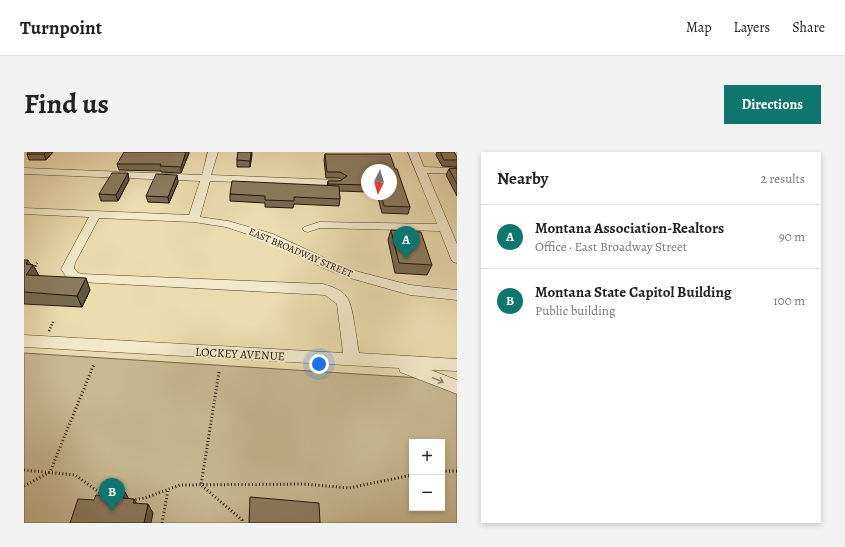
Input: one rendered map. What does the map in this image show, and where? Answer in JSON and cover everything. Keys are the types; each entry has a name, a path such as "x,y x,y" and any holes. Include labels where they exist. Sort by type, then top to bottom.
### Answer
{"street":[{"path":"194,219 212,152"},
{"path":"413,152 444,228 454,245 457,259"},
{"path":"420,170 457,172"},
{"path":"24,171 339,183"},
{"name":"EAST BROADWAY STREET","path":"24,211 194,219 228,224 269,237 333,267 355,275 410,290 457,295"},
{"path":"96,214 69,263 67,269 72,275 80,278 323,289 333,292 344,303 352,359"},
{"path":"308,229 319,225 444,228"},
{"name":"LOCKEY AVENUE","path":"24,341 457,365"},
{"path":"394,362 457,387"}],"path":[{"path":"34,269 38,261"},
{"path":"49,331 53,322"},
{"path":"24,486 50,472 94,364"},
{"path":"201,485 219,372"},
{"path":"24,470 75,475 108,498"},
{"path":"445,471 457,471"},
{"path":"131,500 145,498 180,485 304,484 349,488 409,476"},
{"path":"201,485 242,520 242,523"},
{"path":"162,523 168,490"}],"shaded area":[{"path":"24,353 421,378 457,390 457,523 24,523"}],"building":[{"path":"28,152 46,152 44,154 27,154"},
{"path":"124,152 186,152 181,167 160,166 161,164 117,164"},
{"path":"238,152 251,152 250,161 237,160"},
{"path":"440,152 454,152 457,160 444,160"},
{"path":"325,154 390,154 393,164 361,164 361,185 328,184 328,181 340,181 347,176 340,172 327,172"},
{"path":"457,168 457,184 449,169"},
{"path":"397,169 410,207 384,206 382,200 397,200"},
{"path":"112,173 128,173 116,195 99,194"},
{"path":"156,174 177,175 168,197 146,196"},
{"path":"232,181 339,186 340,199 294,197 294,201 265,200 265,196 230,194"},
{"path":"391,230 421,232 432,265 399,263"},
{"path":"24,260 28,260 26,264 33,265 26,275 86,278 77,296 24,292"},
{"path":"106,491 125,492 123,498 134,499 133,503 148,504 144,523 70,523 78,499 94,500 96,495 105,496"},
{"path":"250,497 319,503 320,523 249,523"}],"place":[{"name":"Montana Association-Realtors","path":"406,259"},
{"name":"Montana State Capitol Building","path":"112,511"}]}
